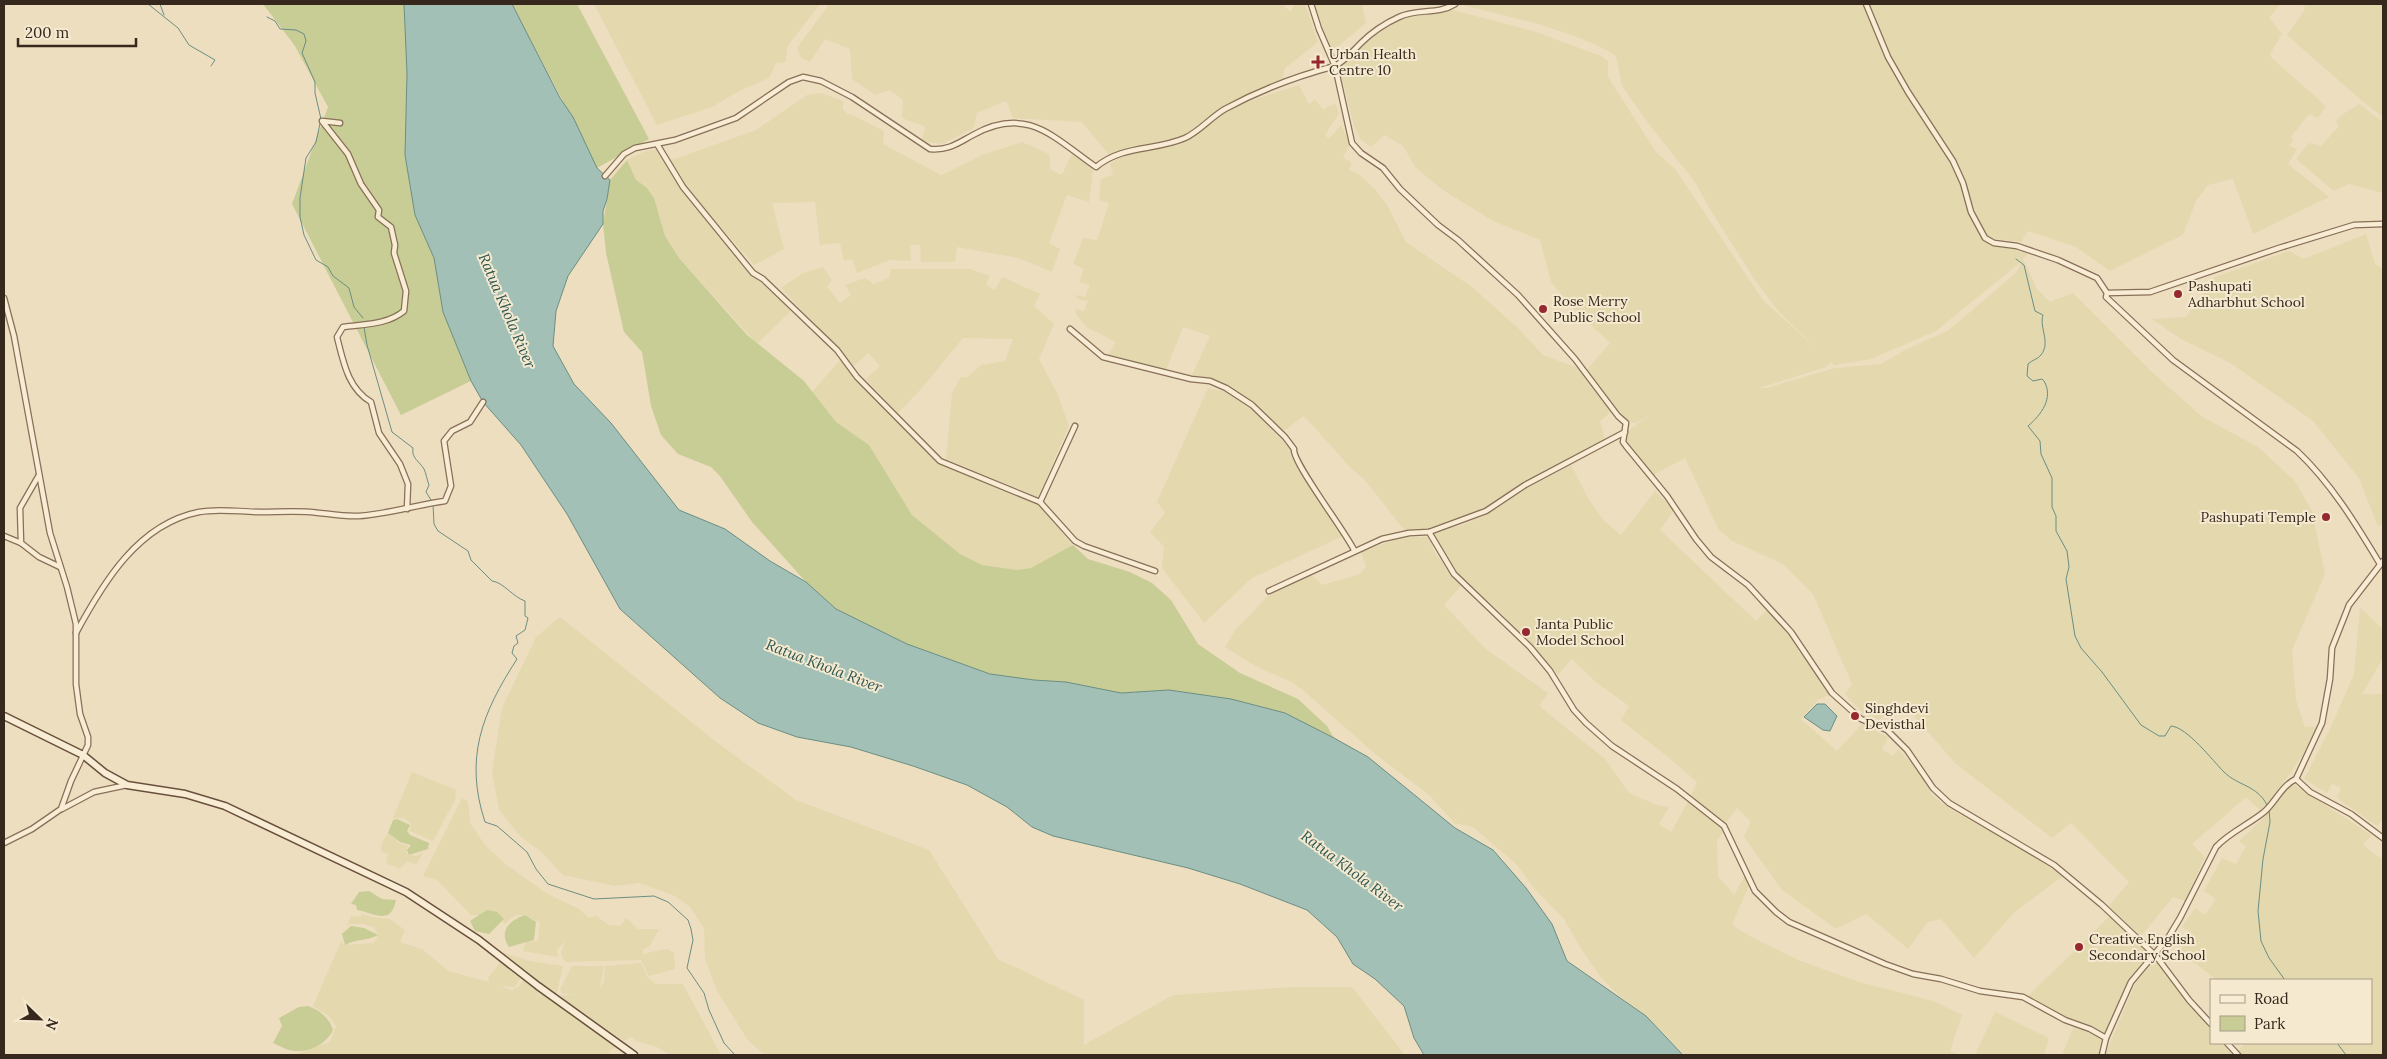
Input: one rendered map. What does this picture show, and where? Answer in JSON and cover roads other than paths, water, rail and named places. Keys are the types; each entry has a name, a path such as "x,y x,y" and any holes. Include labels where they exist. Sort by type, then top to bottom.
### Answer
{"street":[{"path":"1311,4 1319,29 1335,66 1352,142 1361,153 1383,168 1400,189 1438,225 1458,240 1518,295 1575,359 1618,416 1626,423 1623,442 1667,496 1711,556 1748,585 1767,604 1791,632 1832,693 1860,719 1887,730 1908,750 1933,788 1949,803 2054,865 2102,905 2154,953 2210,1023"},
{"path":"605,176 624,154 635,148 657,144 736,118 789,82 803,77 821,82 852,97 930,149 941,150 950,148 978,132 996,125 1018,122 1031,124 1047,133 1096,167 1121,152 1176,142 1188,137 1223,110 1246,98 1282,83 1335,66 1345,60 1363,41 1399,17 1412,12 1448,8 1455,4"},
{"path":"1866,4 1897,74 1953,161 1963,183 1971,212 1985,238 1994,243 2033,250 2097,278 2107,293 2106,297 2173,360 2297,451 2314,467 2382,562 2349,605 2332,648 2330,679 2322,723 2296,779 2289,782 2264,812 2225,837 2216,846 2168,938 2131,982 2106,1038 2102,1055"},
{"path":"340,123 322,121 348,154 361,184 379,210 378,217 391,226 395,245 394,253 406,291 404,311 396,318 343,327 338,336 338,341 349,379 363,397 371,402 379,432 400,464 408,484 407,510"},
{"path":"657,144 683,187 754,273 763,279 837,350 857,377 940,461 1040,502 1075,541 1084,546 1155,571"},
{"path":"2107,293 2150,292 2279,248 2346,228 2383,224"},
{"path":"4,298 14,336 50,533 67,587 76,624 76,684 80,714 88,737 88,745 71,781 61,809"},
{"path":"1070,329 1103,357 1191,380 1210,381 1226,388 1252,405 1285,437 1294,450 1293,455 1300,467 1337,521 1354,550"},
{"path":"75,634 102,588 130,553 159,528 176,520 200,512 310,512 358,516 407,510 444,501 451,486 444,441 452,431 470,422 483,402"},
{"path":"1040,502 1076,426"},
{"path":"1269,591 1354,550 1382,539 1409,533 1429,532 1486,511 1525,485 1625,432"},
{"path":"21,543 20,508 39,474"},
{"path":"1429,532 1454,574 1530,647 1550,671 1580,717 1612,746 1678,789 1724,826 1755,891 1789,922 1885,964 1980,991 2023,997 2065,1020 2090,1029 2106,1038"},
{"path":"4,536 21,543 39,557 60,567"},
{"path":"4,716 83,755 105,773 127,785 185,794 225,806 406,892 479,940 538,986 634,1055"},
{"path":"2296,779 2310,792 2351,814 2383,838"},
{"path":"4,843 32,829 61,809 94,792 127,785"},
{"path":"2228,1044 2238,1055"}],"water":[{"name":"Ratua Khola River","path":"404,4 512,4 560,98 573,117 597,168 610,180 603,211 603,224 568,276 556,311 553,346 574,384 611,423 679,510 725,529 770,561 806,582 836,609 907,644 990,674 1066,682 1121,693 1169,690 1231,699 1285,713 1334,738 1368,757 1455,828 1493,850 1526,888 1552,924 1567,961 1646,1016 1683,1055 1424,1055 1414,1038 1404,1006 1375,979 1353,964 1337,937 1307,910 1240,884 1188,868 1053,836 1032,827 1007,807 967,785 851,747 797,737 758,723 720,698 620,609 567,514 521,445 483,402 471,381 443,312 434,258 415,215 405,155 407,73"},
{"path":"1817,704 1825,704 1837,716 1830,731 1823,730 1804,717"}],"waterway":[{"path":"148,4 178,28 189,45 215,60 211,66"},
{"path":"160,4 164,15"},
{"path":"267,17 275,21 280,29 296,30 304,34 306,41 302,53 315,82 315,93 321,119 316,142 306,158 300,198 300,217 304,235 316,260 328,267 333,276 349,288 354,307 363,318"},
{"path":"2016,259 2024,265 2035,311 2043,315 2044,350 2040,356 2028,364 2027,376 2033,381 2042,379 2047,387 2048,394 2045,406 2028,426 2040,441 2041,454 2052,478 2052,507 2056,516 2056,531 2067,551 2069,567 2066,579 2075,636 2081,648 2102,672 2141,725 2159,736 2165,736 2171,726 2184,732 2229,777 2253,789 2263,798 2267,805"},
{"path":"364,327 367,345 392,432 413,448 415,457 425,471 429,485 426,492 431,500"},
{"path":"433,504 434,524 438,531 468,551 471,560 492,581 500,584 525,601 525,616 528,618 525,630 516,636 518,643 514,646 512,653 517,659 494,698 480,737 476,777 485,822 497,826 527,852 536,869 548,884 594,899 654,896 668,902 688,920 693,940 687,968 704,993 709,1010 724,1043 735,1055"},
{"path":"2269,809 2270,822 2263,859 2258,911 2261,941 2269,958 2284,979"},
{"path":"2338,1044 2346,1055"}],"place":[{"name":"Urban Health Centre 10","path":"1318,62"},
{"name":"Pashupati Adharbhut School","path":"2178,294"},
{"name":"Rose Merry Public School","path":"1543,309"},
{"name":"Pashupati Temple","path":"2326,517"},
{"name":"Janta Public Model School","path":"1526,632"},
{"name":"Singhdevi Devisthal","path":"1855,716"},
{"name":"Creative English Secondary School","path":"2079,947"}]}
